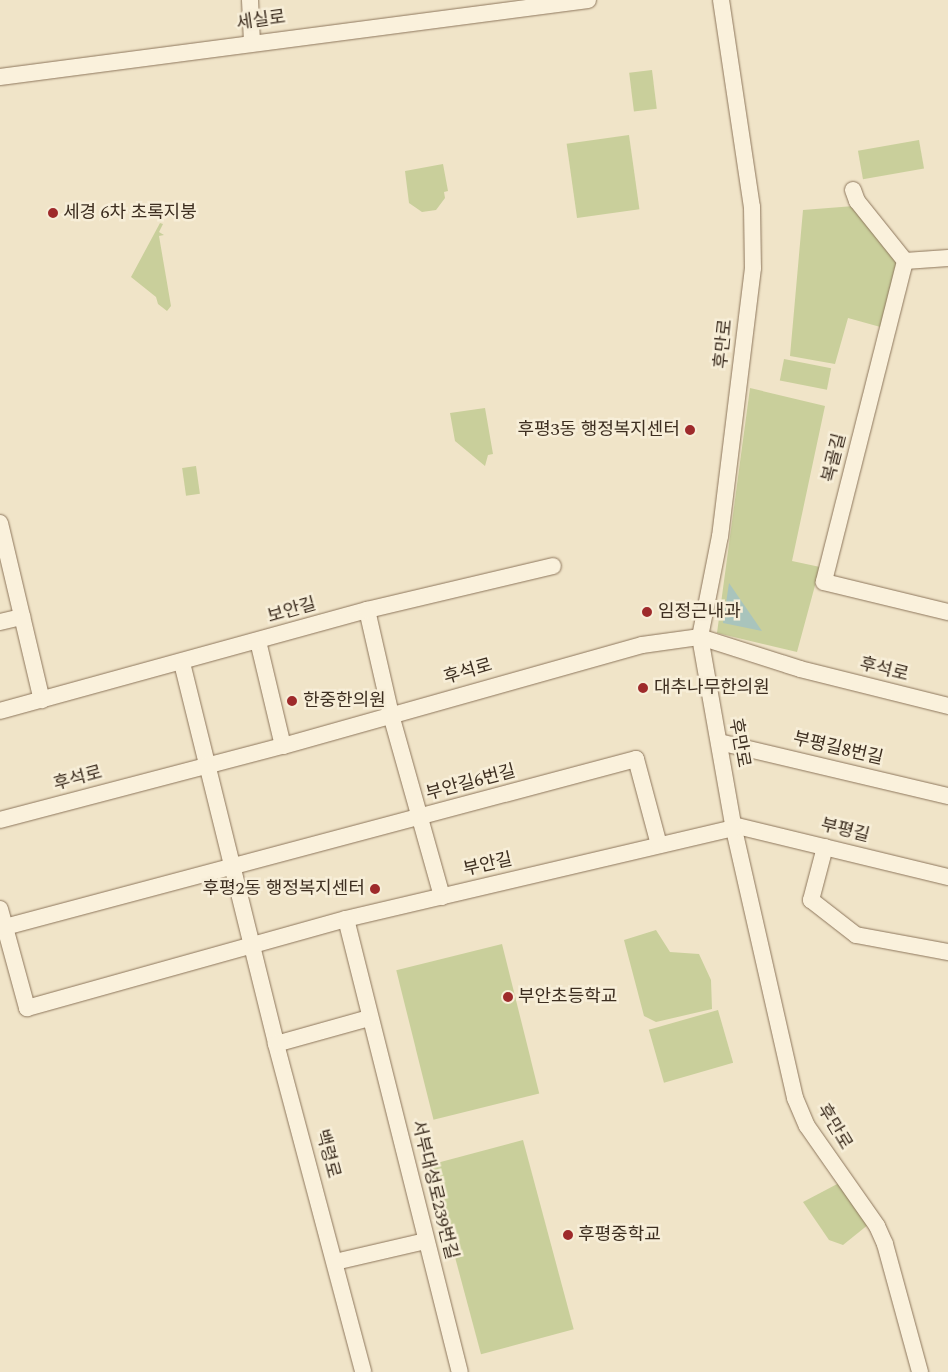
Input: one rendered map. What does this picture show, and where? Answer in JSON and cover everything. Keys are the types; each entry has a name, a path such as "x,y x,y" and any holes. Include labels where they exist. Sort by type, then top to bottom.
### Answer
{"street":[{"path":"250,0 252,42"},
{"name":"세실로","path":"0,77 252,42 588,0"},
{"name":"후만로","path":"722,0 752,207 753,268 719,545 700,637 734,826 795,1098 807,1126 881,1235 920,1372"},
{"path":"853,190 857,200 906,261 948,258"},
{"name":"복골길","path":"906,261 824,582 948,612"},
{"path":"0,524 2,541 42,700"},
{"name":"보안길","path":"0,711 182,663 367,610 553,566"},
{"path":"367,610 391,714 442,896"},
{"path":"0,622 22,617"},
{"name":"후석로","path":"0,820 283,746 391,714 642,645 700,637 800,669 948,706"},
{"path":"258,641 283,746"},
{"name":"백령로","path":"182,663 205,766 363,1372"},
{"name":"부평길8번길","path":"719,742 948,796"},
{"name":"부안길6번길","path":"231,866 420,818 636,759 658,845"},
{"name":"부안길","path":"252,947 346,919 734,826"},
{"name":"부평길","path":"734,826 948,877"},
{"path":"826,847 811,900 856,935 948,952"},
{"path":"5,927 231,866"},
{"path":"0,909 27,1008 252,947"},
{"name":"서부대성로239번길","path":"346,919 369,1018 460,1372"},
{"path":"276,1044 369,1018"},
{"path":"335,1262 426,1240"}],"green space":[{"path":"652,70 657,109 634,112 629,73"},
{"path":"629,135 639,209 577,218 567,144"},
{"path":"919,140 924,169 863,179 858,151"},
{"path":"443,164 448,191 444,192 445,198 436,210 422,212 409,203 405,171"},
{"path":"854,206 894,255 899,268 884,328 848,318 835,364 790,356 803,210"},
{"path":"160,223 163,224 159,232 164,235 159,236 171,306 167,311 158,304 156,297 131,277"},
{"path":"784,359 831,368 827,390 780,381"},
{"path":"750,388 825,406 792,561 820,567 797,652 717,633"},
{"path":"485,408 493,454 488,455 485,466 455,441 450,413"},
{"path":"196,466 200,494 186,496 182,468"},
{"path":"656,930 670,952 699,954 711,980 712,1009 656,1022 644,1016 624,940"},
{"path":"502,944 539,1093 433,1120 396,970"},
{"path":"718,1010 733,1063 664,1083 649,1030"},
{"path":"523,1140 574,1329 481,1354 430,1165"},
{"path":"841,1182 869,1224 843,1245 829,1240 803,1202"}],"water":[{"path":"729,583 762,631 723,623"}],"place":[{"name":"세경 6차 초록지붕","path":"53,213"},
{"name":"후평3동 행정복지센터","path":"690,430"},
{"name":"임정근내과","path":"647,612"},
{"name":"대추나무한의원","path":"643,688"},
{"name":"한중한의원","path":"292,701"},
{"name":"후평2동 행정복지센터","path":"375,889"},
{"name":"부안초등학교","path":"508,997"},
{"name":"후평중학교","path":"568,1235"}]}
